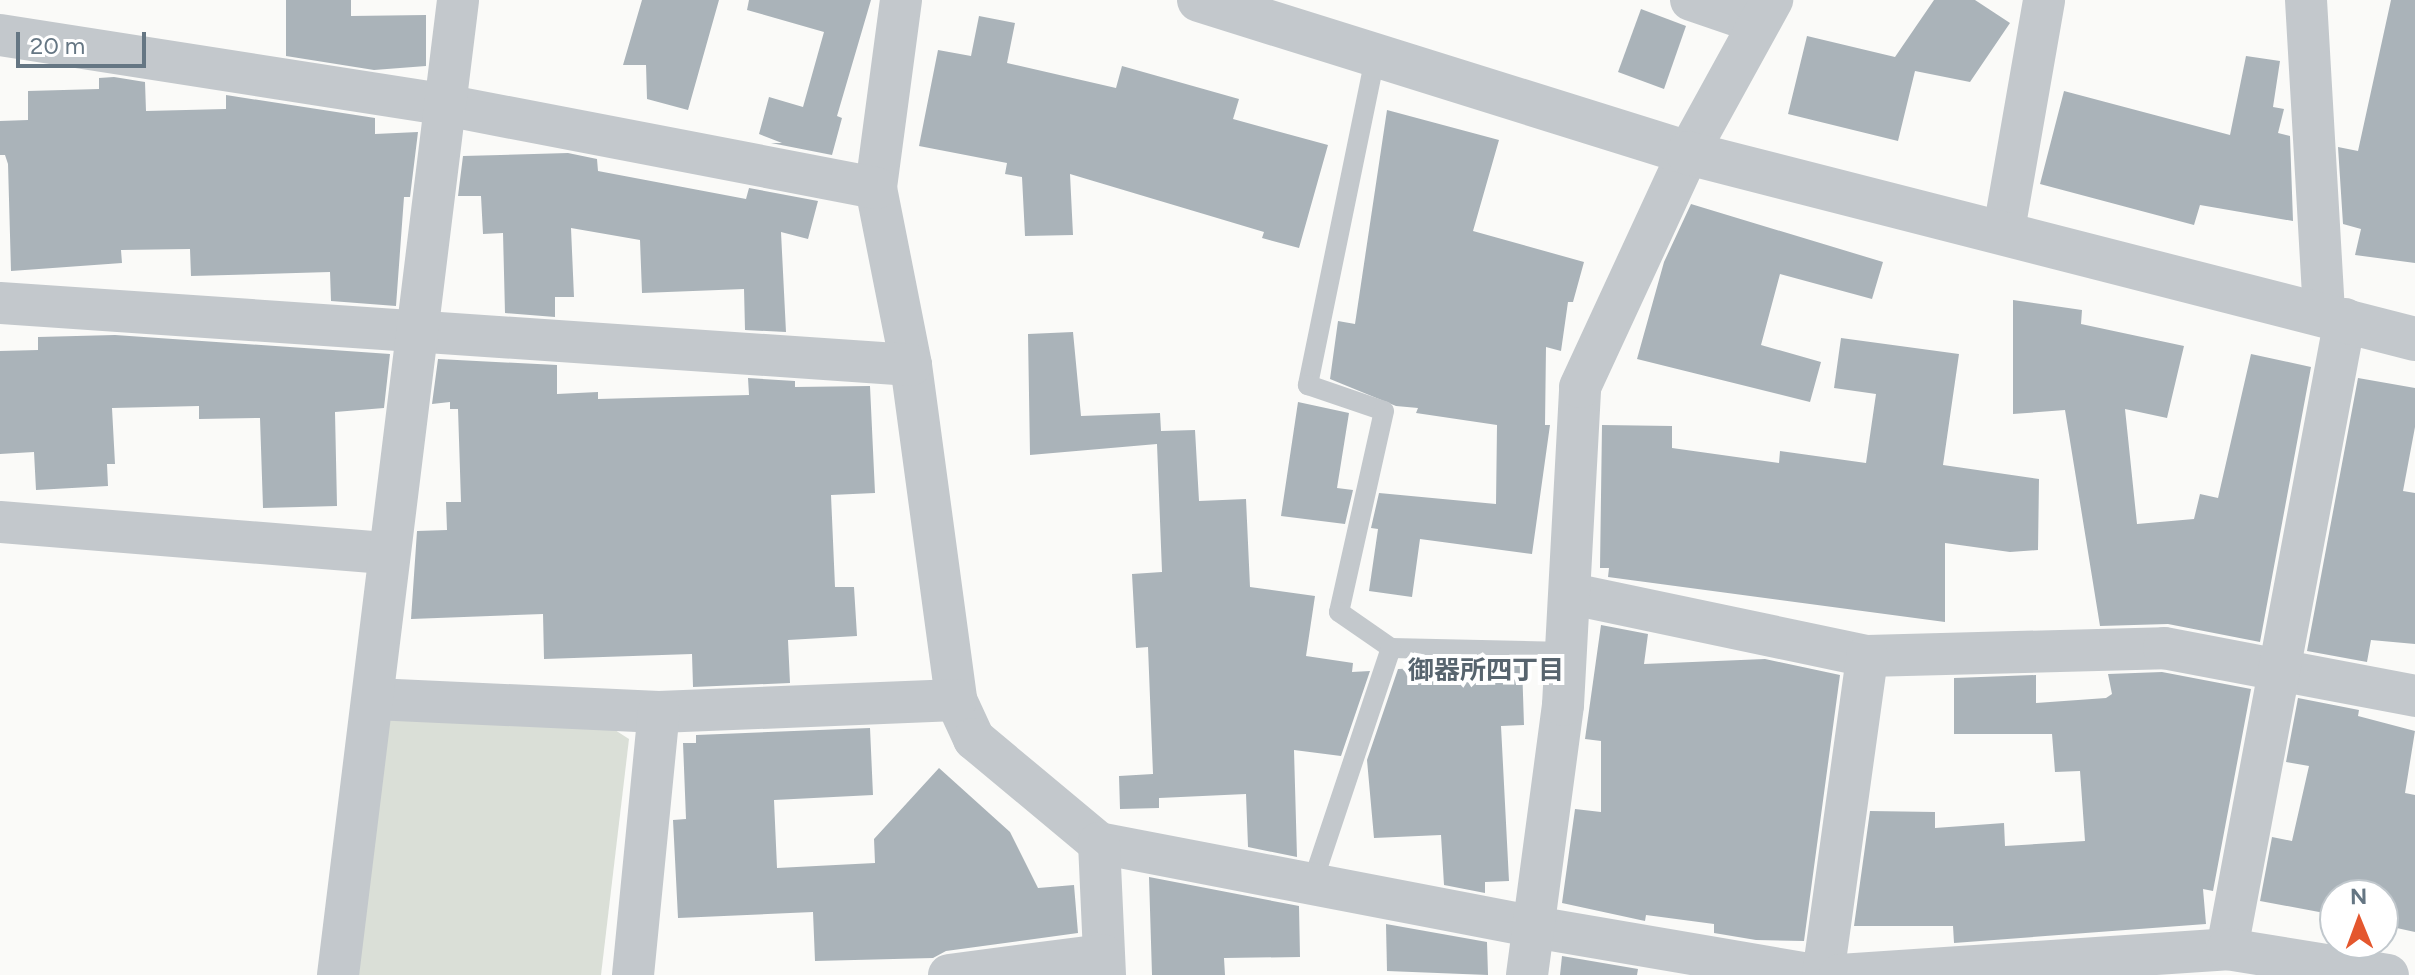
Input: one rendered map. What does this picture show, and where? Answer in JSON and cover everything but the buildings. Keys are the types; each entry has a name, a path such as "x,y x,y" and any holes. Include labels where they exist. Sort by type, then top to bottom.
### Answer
{"street":[{"path":"338,975 374,699 388,553 422,328 458,0"},
{"path":"901,0 876,188 911,365 956,700 974,739 1099,843 1313,881 1534,927 1816,975"},
{"path":"1199,0 1375,58 1688,153 2004,230 2415,339"},
{"path":"1527,975 1567,652 1580,387 1688,153 1765,11 1691,0"},
{"path":"2004,230 2044,0"},
{"path":"2227,949 2280,666 2334,317 2306,0"},
{"path":"0,35 445,105 876,188"},
{"path":"0,303 422,328 911,365"},
{"path":"0,522 388,553"},
{"path":"1572,594 1867,656 2164,648 2280,666 2415,696"},
{"path":"1823,975 1867,656"},
{"path":"374,699 659,712 956,700"},
{"path":"633,975 659,712"},
{"path":"949,975 1104,965 1099,843"},
{"path":"1840,975 2227,949 2388,975"}],"lane":[{"path":"1375,58 1308,385 1384,411 1339,612 1391,648 1567,652"},
{"path":"1313,881 1391,648"}],"shaded area":[{"path":"393,717 604,723 629,739 601,975 346,975 377,724"}],"district":[{"name":"御器所四丁目","path":"1486,671"}]}
